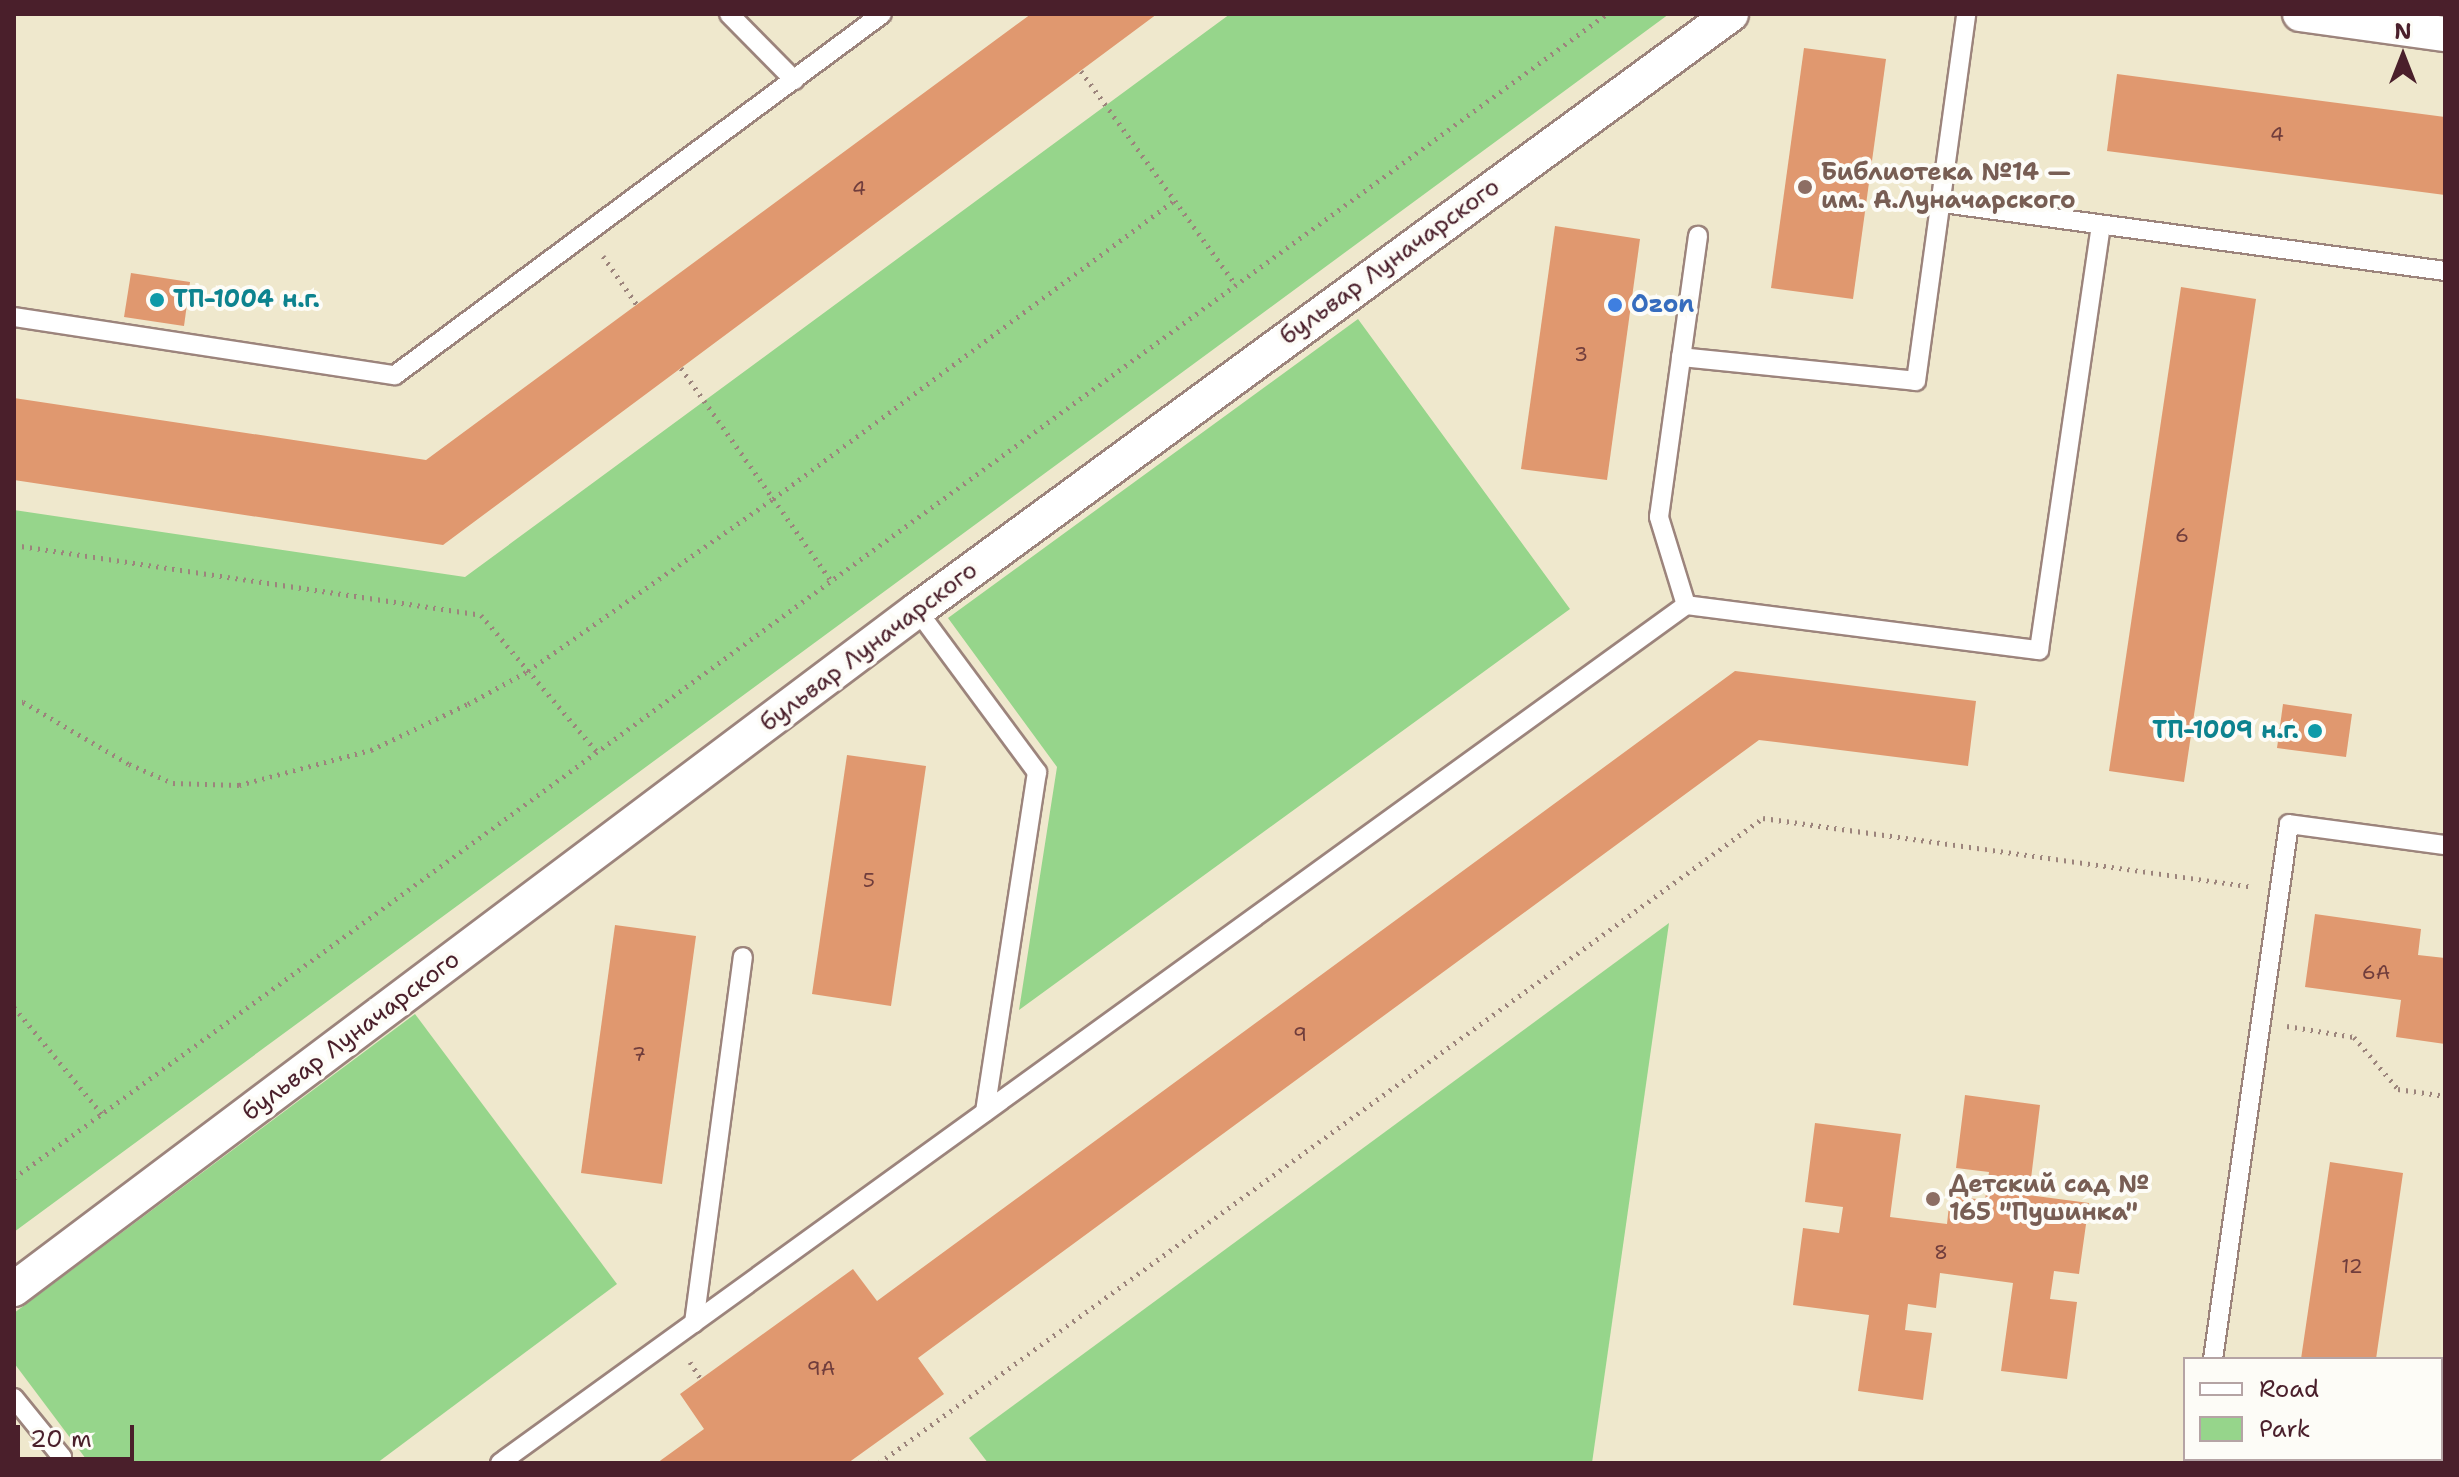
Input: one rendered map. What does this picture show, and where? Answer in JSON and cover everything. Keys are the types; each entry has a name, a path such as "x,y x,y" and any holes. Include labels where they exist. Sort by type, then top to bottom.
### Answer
{"street":[{"name":"бульвар Луначарского","path":"14,1289 917,610 1731,14"},
{"path":"2300,14 2445,34"}],"lane":[{"path":"729,14 794,80"},
{"path":"14,317 395,375 882,14"},
{"path":"1681,357 1916,381 1943,203 1966,14"},
{"path":"1943,203 2445,271"},
{"path":"500,1463 1686,605 2039,650 2101,225"},
{"path":"1686,605 1659,517 1698,236"},
{"path":"917,610 1037,772 985,1112"},
{"path":"2213,1357 2289,824 2445,845"},
{"path":"694,1323 743,957"},
{"path":"14,1398 62,1457 62,1463"}],"path":[{"path":"14,1178 1607,14"},
{"path":"1081,71 1236,285"},
{"path":"14,701 23,702 129,764 173,783 239,785 371,750 468,704 528,671 773,499 1176,199"},
{"path":"587,233 637,305"},
{"path":"681,368 831,581"},
{"path":"14,545 481,615 597,752"},
{"path":"879,1463 1763,818 2280,891"},
{"path":"14,1007 102,1114"},
{"path":"2289,1012 2287,1026 2354,1037 2398,1089 2445,1096"}],"green space":[{"path":"1230,14 1669,14 14,1232 14,510 465,577"},
{"path":"1358,319 1570,609 1019,1010 1057,767 948,618"},
{"path":"1669,923 1592,1463 988,1463 969,1438"},
{"path":"415,1014 617,1284 377,1463 89,1463 14,1363 14,1313"}],"building":[{"path":"1031,14 1157,14 443,545 14,480 14,398 426,460"},
{"path":"1804,48 1886,59 1853,299 1771,288"},
{"path":"2117,74 2445,117 2445,195 2107,151"},
{"path":"1555,226 1640,239 1607,480 1521,469"},
{"name":"ТП-1004 н.г.","path":"131,273 190,282 184,326 124,317"},
{"path":"2181,287 2256,299 2184,782 2109,771"},
{"path":"1735,671 1976,701 1968,766 1759,740 918,1358 944,1394 848,1463 657,1463 704,1429 680,1394 853,1269 877,1301"},
{"name":"ТП-1009 н.г.","path":"2283,704 2352,714 2346,757 2277,748"},
{"path":"847,755 926,766 891,1006 812,994"},
{"path":"2315,914 2421,929 2418,955 2445,958 2445,1044 2396,1037 2401,1000 2305,987"},
{"path":"615,925 696,936 662,1184 581,1173"},
{"path":"1965,1095 2040,1105 2029,1195 2089,1203 2079,1274 2054,1271 2050,1299 2077,1302 2067,1379 2001,1371 2013,1283 1940,1273 1936,1308 1908,1304 1905,1330 1932,1333 1923,1400 1858,1391 1869,1315 1793,1305 1803,1228 1839,1233 1843,1207 1805,1202 1815,1123 1901,1134 1890,1217 1947,1224 1950,1196 1985,1200 1989,1172 1956,1168"},
{"path":"2330,1162 2403,1173 2376,1357 2301,1357"},
{"path":"2286,1461 2361,1461 2361,1463"}],"place":[{"name":"Библиотека №14 — им. А.Луначарского","path":"1805,187"},
{"name":"ТП-1004 н.г.","path":"157,300"},
{"name":"Ozon","path":"1615,305"},
{"name":"ТП-1009 н.г.","path":"2315,731"},
{"name":"Детский сад № 165 \"Пушинка\"","path":"1933,1199"}]}
